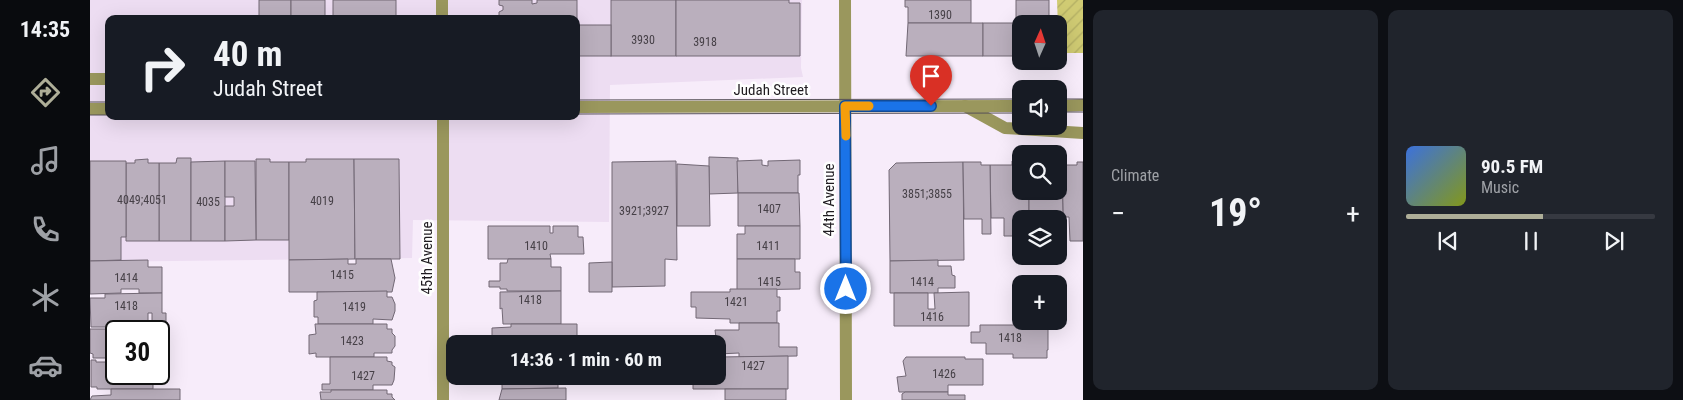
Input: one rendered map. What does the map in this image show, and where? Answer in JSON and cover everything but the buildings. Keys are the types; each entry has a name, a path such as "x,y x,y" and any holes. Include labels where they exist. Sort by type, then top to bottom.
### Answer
{"street":[{"path":"442,0 442,15"},
{"name":"44th Avenue","path":"845,0 846,400"},
{"path":"90,79 105,79"},
{"name":"Judah Street","path":"965,106 1005,128 1083,132"},
{"name":"Judah Street","path":"580,107 1012,106"},
{"path":"1067,106 1083,106"},
{"path":"90,109 105,109"},
{"name":"45th Avenue","path":"443,120 443,400"}],"shaded area":[{"path":"90,0 802,0 801,68 803,77 610,85 609,222 413,220 412,258 90,262"},
{"path":"1057,0 1083,0 1083,53 1068,53 1068,15 1058,15"}],"tram line":[{"path":"580,100 1012,99"},
{"path":"1067,99 1083,99"},
{"path":"90,102 105,102"},
{"path":"1067,112 1083,112"},
{"path":"580,114 1012,113"},
{"path":"90,115 105,115"}],"slow traffic":[{"path":"846,136 845,106 869,106"}],"route":[{"path":"846,289 845,106 931,106"}]}
